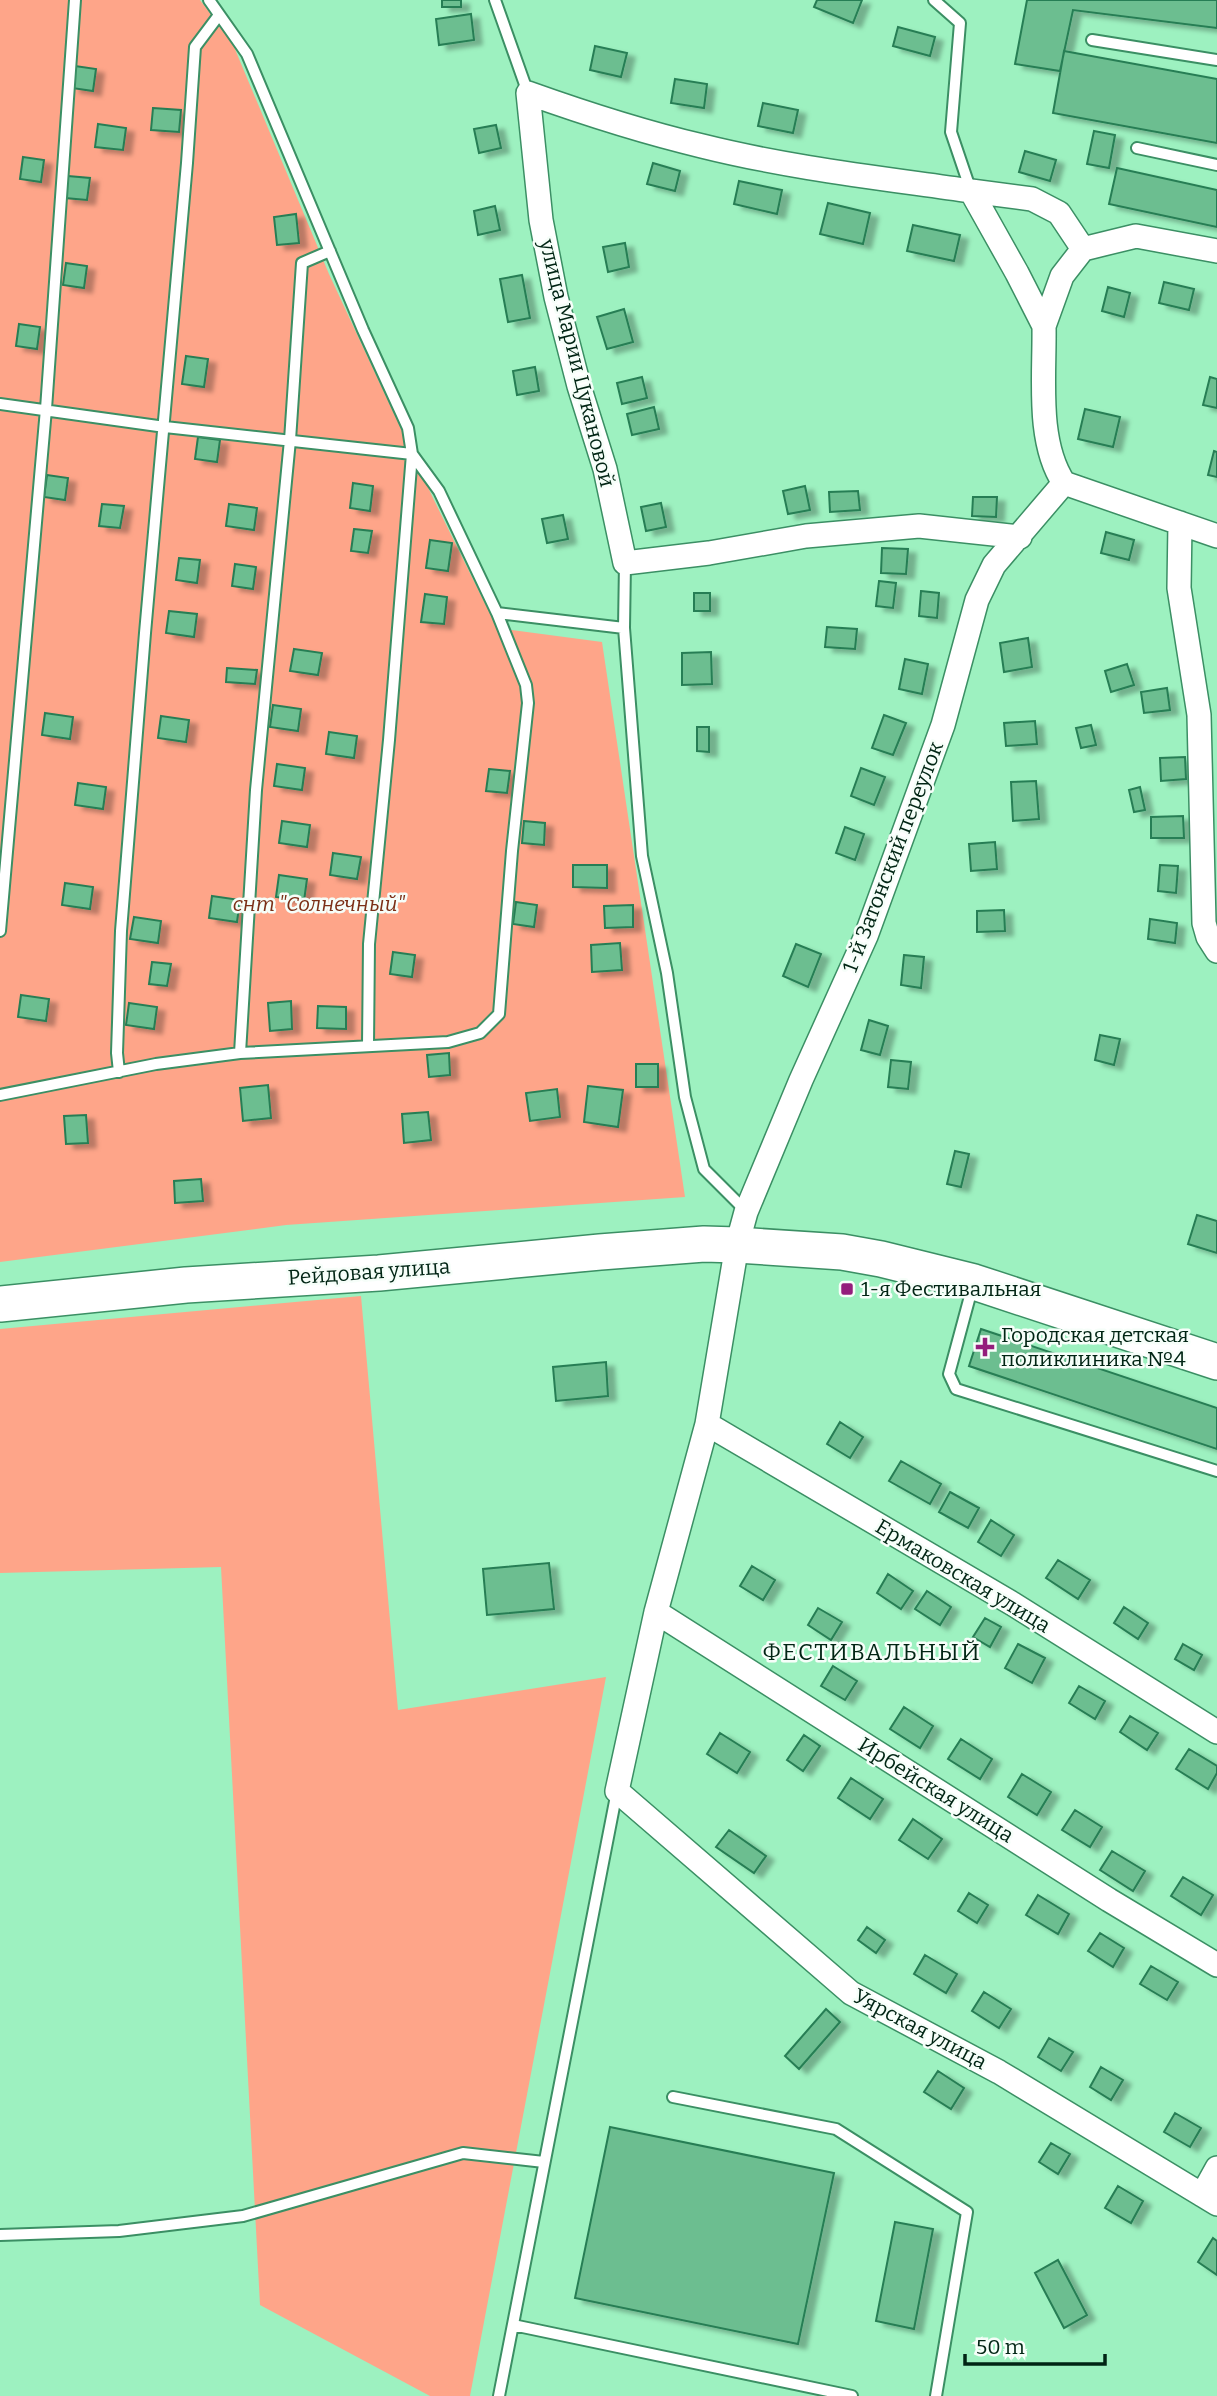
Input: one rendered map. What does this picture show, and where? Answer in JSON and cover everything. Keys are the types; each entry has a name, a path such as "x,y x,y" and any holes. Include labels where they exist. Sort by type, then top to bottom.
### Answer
{"main road":[{"name":"Рейдовая улица","path":"0,1304 600,1252 704,1244 737,1245 842,1252 881,1259 974,1282 1217,1362"}],"street":[{"path":"528,93 573,109 701,146 812,169 1032,200 1059,213 1083,249"},
{"name":"улица Марии Цукановой","path":"528,93 541,220 556,297 579,386 605,469 625,563"},
{"path":"971,191 1044,326"},
{"path":"1217,251 1136,236 1083,249 1062,276 1044,326 1048,449 1055,469 1064,483 1217,536"},
{"name":"1-й Затонский переулок","path":"746,1212 801,1080 866,936 943,725 984,583 994,565 1064,483"},
{"path":"1180,523 1179,589 1199,715 1203,923 1217,951"},
{"path":"625,563 806,536 919,526 1020,537"},
{"path":"618,1791 656,1612 707,1424 737,1245"},
{"name":"Ермаковская улица","path":"707,1424 1013,1604 1217,1732"},
{"name":"Ирбейская улица","path":"656,1612 1109,1900 1217,1965"},
{"name":"Уярская улица","path":"618,1791 851,1993 999,2072 1209,2200"},
{"path":"1209,2200 1217,2168"}],"lane":[{"path":"0,932 46,409 75,0"},
{"path":"209,0 247,54 408,428 412,454 369,944 368,1045"},
{"path":"495,0 528,93"},
{"path":"934,0 960,23 951,132 971,191"},
{"path":"119,1072 117,1053 121,931 195,47 219,15"},
{"path":"1092,40 1217,60"},
{"path":"1137,148 1217,165"},
{"path":"240,1054 256,790 290,440 302,263 330,251"},
{"path":"0,404 165,427 412,454 439,491 497,613 526,685 528,704 512,851 499,1014 480,1033 448,1042 240,1054 156,1064 0,1095"},
{"path":"625,563 624,628 642,856 667,973 685,1097 704,1169 746,1212 737,1245"},
{"path":"497,613 624,628"},
{"path":"974,1282 949,1374 957,1389 1217,1471"},
{"path":"499,2396 618,1791"},
{"path":"673,2097 836,2129 967,2212 936,2396"},
{"path":"0,2235 119,2231 243,2216 463,2153 544,2162"},
{"path":"513,2325 852,2396"}],"green space":[{"name":"снт \"Солнечный\"","path":"0,0 200,0 232,42 329,274 497,628 602,642 685,1197 286,1225 0,1262"},
{"path":"361,1296 398,1710 606,1677 470,2396 430,2396 260,2305 221,1567 0,1573 0,1329"}],"building":[{"path":"442,0 461,0 461,7 442,7"},
{"path":"817,0 862,0 853,23 814,7"},
{"path":"1027,0 1217,0 1217,28 1073,10 1060,71 1015,64"},
{"path":"471,14 474,40 439,45 436,19"},
{"path":"898,27 935,37 930,56 893,46"},
{"path":"595,46 627,53 621,77 590,70"},
{"path":"1064,51 1217,79 1217,143 1053,113"},
{"path":"75,66 96,69 93,91 72,88"},
{"path":"675,79 707,84 704,108 671,103"},
{"path":"763,103 798,110 793,133 758,126"},
{"path":"153,108 181,110 179,132 151,130"},
{"path":"98,124 126,128 123,150 95,147"},
{"path":"496,125 501,148 479,153 474,129"},
{"path":"1094,131 1115,135 1109,168 1087,164"},
{"path":"1025,151 1056,160 1050,181 1019,172"},
{"path":"23,157 44,160 41,182 20,179"},
{"path":"653,163 680,171 675,191 647,184"},
{"path":"1117,168 1217,190 1217,227 1109,204"},
{"path":"68,176 90,178 87,200 65,198"},
{"path":"739,181 782,190 777,214 734,204"},
{"path":"828,203 870,213 863,244 820,234"},
{"path":"495,206 500,230 478,235 474,211"},
{"path":"296,214 299,243 277,245 274,217"},
{"path":"913,225 960,235 954,261 907,251"},
{"path":"625,243 629,267 608,272 603,247"},
{"path":"66,263 87,266 84,288 63,285"},
{"path":"522,275 530,318 508,322 500,279"},
{"path":"1164,282 1194,289 1189,310 1159,303"},
{"path":"1108,287 1130,293 1124,317 1102,311"},
{"path":"624,309 633,342 607,349 597,317"},
{"path":"19,324 40,327 37,349 16,346"},
{"path":"186,356 208,359 204,387 182,384"},
{"path":"535,367 539,391 517,395 513,371"},
{"path":"642,377 647,398 622,404 617,383"},
{"path":"1210,377 1217,379 1217,408 1203,405"},
{"path":"654,407 659,429 632,435 627,414"},
{"path":"1085,409 1120,417 1113,447 1078,439"},
{"path":"198,437 220,440 217,462 195,459"},
{"path":"1214,451 1217,452 1217,477 1208,475"},
{"path":"47,475 68,478 65,500 44,497"},
{"path":"353,483 373,486 370,511 350,508"},
{"path":"805,486 810,510 788,514 783,491"},
{"path":"858,491 860,510 830,512 829,492"},
{"path":"973,497 997,497 996,517 972,516"},
{"path":"661,503 666,527 646,531 641,507"},
{"path":"102,504 124,506 120,528 99,526"},
{"path":"229,504 257,508 254,530 226,526"},
{"path":"563,515 568,539 547,543 542,519"},
{"path":"354,529 372,531 368,553 351,551"},
{"path":"1106,532 1134,540 1129,560 1101,553"},
{"path":"430,540 452,543 448,571 426,568"},
{"path":"882,548 908,549 906,574 881,573"},
{"path":"179,558 200,560 197,583 176,580"},
{"path":"235,564 256,567 253,589 232,586"},
{"path":"879,581 896,583 893,608 876,606"},
{"path":"921,591 939,593 937,618 919,616"},
{"path":"694,593 710,593 710,611 694,611"},
{"path":"425,594 447,597 444,624 421,622"},
{"path":"169,611 197,614 194,637 166,633"},
{"path":"827,627 857,629 855,649 825,647"},
{"path":"1028,638 1032,667 1004,672 1000,643"},
{"path":"294,649 322,653 318,675 290,671"},
{"path":"711,652 712,684 682,685 682,653"},
{"path":"905,659 928,664 922,694 899,689"},
{"path":"1127,664 1134,685 1111,692 1105,671"},
{"path":"227,668 257,670 255,684 226,682"},
{"path":"1167,688 1170,710 1144,713 1141,692"},
{"path":"273,705 301,709 298,731 270,727"},
{"path":"45,713 73,717 70,739 42,735"},
{"path":"884,715 906,723 893,755 872,748"},
{"path":"161,716 189,720 186,742 158,738"},
{"path":"1035,721 1037,744 1006,746 1004,723"},
{"path":"1091,725 1096,745 1081,748 1076,728"},
{"path":"697,727 709,727 709,752 697,751"},
{"path":"329,732 357,736 354,758 326,754"},
{"path":"1185,757 1186,779 1161,781 1160,758"},
{"path":"277,764 305,768 302,790 274,786"},
{"path":"861,768 885,777 874,805 851,796"},
{"path":"489,769 510,771 507,793 486,791"},
{"path":"1036,781 1039,819 1013,821 1011,782"},
{"path":"78,783 106,787 103,809 75,805"},
{"path":"1140,787 1145,810 1134,812 1129,790"},
{"path":"1183,816 1184,838 1151,838 1151,817"},
{"path":"282,821 310,825 307,847 279,843"},
{"path":"524,821 545,823 544,845 522,843"},
{"path":"845,827 864,834 855,860 836,853"},
{"path":"995,842 997,869 971,871 969,844"},
{"path":"333,853 361,857 357,879 330,875"},
{"path":"573,865 607,865 607,888 573,887"},
{"path":"1160,865 1178,866 1176,893 1158,891"},
{"path":"279,875 307,879 304,901 276,897"},
{"path":"65,883 93,887 90,909 62,905"},
{"path":"212,896 240,900 237,922 209,918"},
{"path":"516,902 537,905 534,927 513,924"},
{"path":"633,905 633,927 605,928 604,906"},
{"path":"1004,910 1005,931 977,932 977,911"},
{"path":"134,917 161,921 158,943 130,939"},
{"path":"1150,919 1177,923 1175,943 1148,939"},
{"path":"620,943 622,970 592,972 591,945"},
{"path":"796,944 821,954 808,987 783,976"},
{"path":"393,952 415,955 412,977 390,974"},
{"path":"904,955 924,957 921,988 901,985"},
{"path":"152,962 171,964 167,986 149,984"},
{"path":"21,995 49,999 46,1021 18,1017"},
{"path":"291,1001 292,1029 270,1031 268,1003"},
{"path":"129,1003 157,1007 154,1029 126,1025"},
{"path":"318,1006 346,1007 346,1029 317,1028"},
{"path":"869,1020 888,1026 880,1055 861,1050"},
{"path":"1100,1035 1120,1039 1114,1065 1095,1060"},
{"path":"449,1053 450,1075 429,1077 427,1055"},
{"path":"891,1060 911,1062 908,1089 888,1087"},
{"path":"636,1064 658,1064 658,1087 636,1087"},
{"path":"268,1085 271,1118 243,1121 240,1088"},
{"path":"588,1086 623,1090 618,1127 584,1122"},
{"path":"557,1089 560,1117 530,1121 526,1093"},
{"path":"428,1112 431,1140 404,1143 402,1114"},
{"path":"86,1115 88,1143 66,1144 64,1116"},
{"path":"955,1151 969,1154 961,1187 947,1184"},
{"path":"201,1179 203,1201 175,1203 174,1181"},
{"path":"1197,1215 1217,1221 1217,1253 1188,1244"},
{"path":"981,1329 1217,1408 1217,1449 969,1366"},
{"path":"606,1362 608,1396 556,1401 553,1367"},
{"path":"840,1422 863,1437 850,1458 827,1444"},
{"path":"901,1461 941,1484 930,1504 889,1481"},
{"path":"950,1492 979,1508 968,1528 939,1512"},
{"path":"991,1520 1014,1535 1001,1556 978,1542"},
{"path":"1058,1560 1090,1580 1078,1599 1046,1578"},
{"path":"549,1563 554,1609 487,1615 483,1569"},
{"path":"752,1566 775,1580 763,1600 740,1586"},
{"path":"888,1574 913,1591 901,1609 877,1593"},
{"path":"927,1591 951,1607 940,1625 915,1609"},
{"path":"1124,1607 1148,1623 1138,1639 1114,1623"},
{"path":"818,1608 842,1622 831,1640 808,1625"},
{"path":"985,1618 1001,1627 990,1647 973,1637"},
{"path":"1018,1644 1045,1658 1032,1683 1005,1668"},
{"path":"1183,1644 1202,1655 1194,1670 1175,1659"},
{"path":"833,1666 857,1681 845,1700 821,1686"},
{"path":"1079,1686 1105,1701 1095,1719 1069,1703"},
{"path":"904,1707 933,1726 920,1748 890,1729"},
{"path":"1130,1716 1158,1733 1147,1750 1120,1732"},
{"path":"720,1733 750,1752 737,1773 707,1754"},
{"path":"804,1735 820,1746 803,1771 787,1760"},
{"path":"961,1739 992,1759 980,1779 948,1759"},
{"path":"1189,1749 1217,1766 1217,1773 1208,1789 1176,1769"},
{"path":"1022,1774 1051,1792 1037,1815 1008,1797"},
{"path":"851,1778 883,1799 870,1819 838,1798"},
{"path":"1075,1810 1102,1827 1090,1847 1062,1830"},
{"path":"913,1819 942,1839 928,1859 899,1840"},
{"path":"729,1830 766,1856 754,1873 716,1847"},
{"path":"1112,1851 1145,1871 1133,1891 1100,1870"},
{"path":"1183,1877 1213,1895 1201,1915 1171,1896"},
{"path":"969,1893 988,1905 977,1923 958,1911"},
{"path":"1038,1895 1069,1914 1058,1934 1026,1915"},
{"path":"867,1927 885,1940 876,1953 858,1940"},
{"path":"1100,1933 1124,1948 1113,1967 1088,1951"},
{"path":"925,1955 957,1974 946,1993 914,1974"},
{"path":"1151,1966 1178,1982 1167,2000 1140,1984"},
{"path":"984,1992 1011,2009 999,2028 972,2011"},
{"path":"826,2009 840,2022 799,2069 785,2056"},
{"path":"1049,2038 1073,2052 1061,2071 1038,2057"},
{"path":"1101,2067 1123,2080 1111,2100 1090,2087"},
{"path":"938,2071 964,2088 951,2109 924,2092"},
{"path":"1175,2113 1201,2128 1190,2147 1164,2132"},
{"path":"610,2127 834,2173 798,2344 575,2298"},
{"path":"1051,2143 1070,2154 1058,2174 1039,2162"},
{"path":"1118,2186 1143,2201 1131,2223 1105,2208"},
{"path":"895,2222 933,2229 914,2329 876,2321"},
{"path":"1213,2238 1217,2241 1217,2275 1198,2262"},
{"path":"1058,2260 1087,2315 1064,2328 1035,2273"}],"place":[{"name":"1-я Фестивальная","path":"847,1289"},
{"name":"Городская детская поликлиника №4","path":"985,1347"}],"district":[{"name":"ФЕСТИВАЛЬНЫЙ","path":"872,1652"}]}
